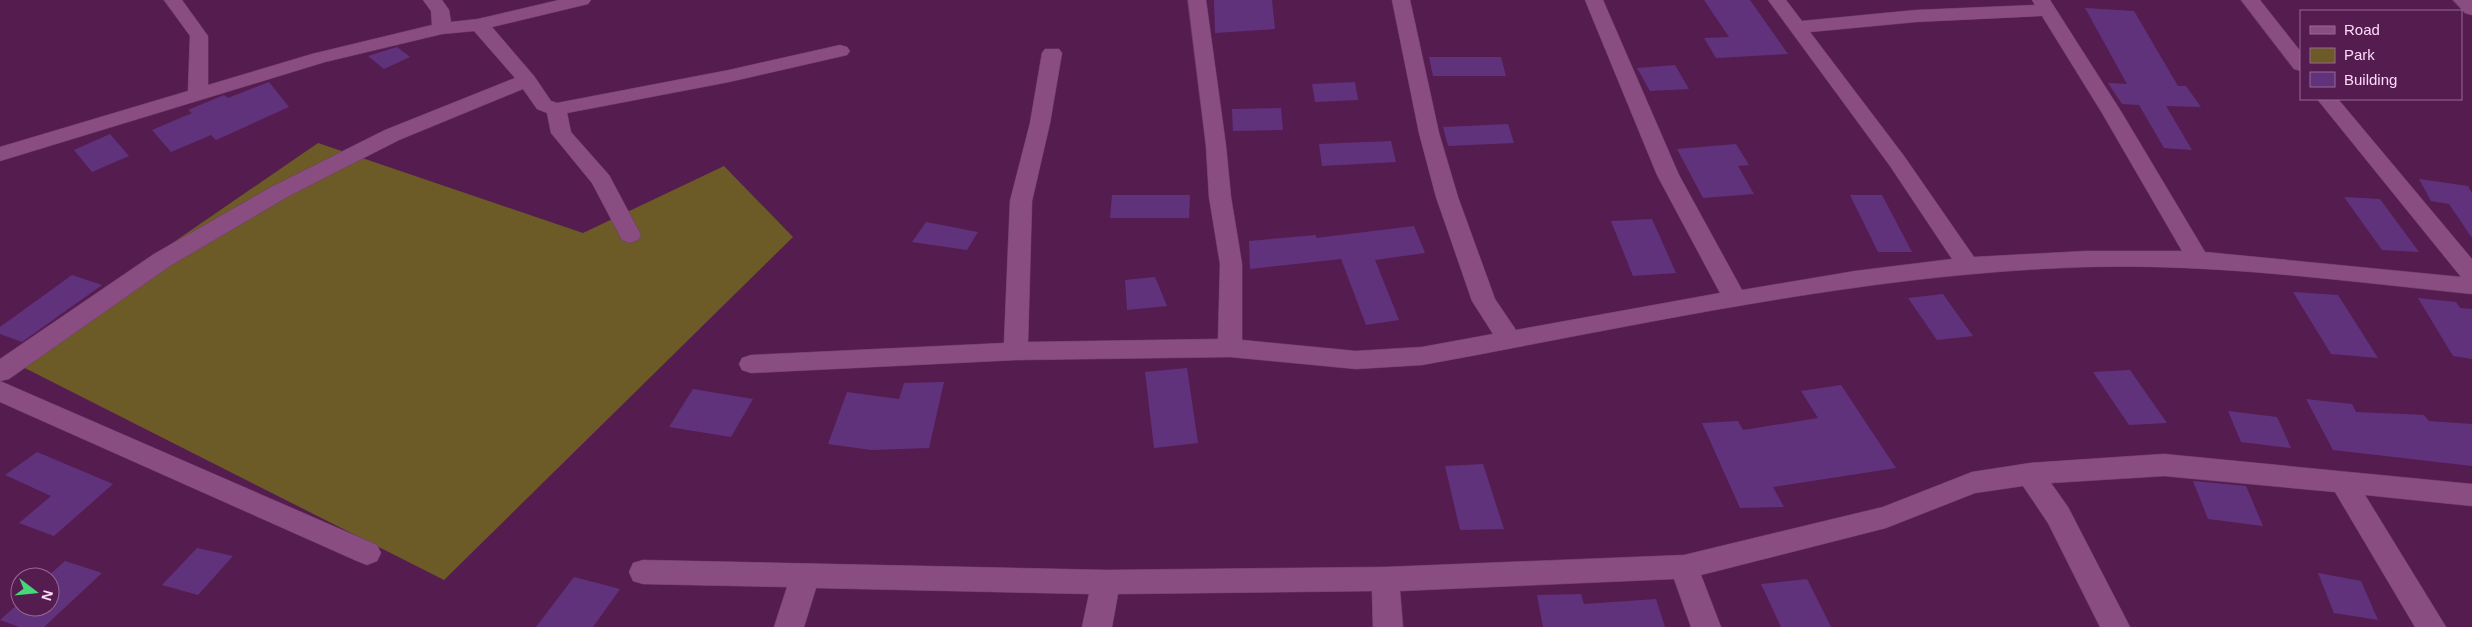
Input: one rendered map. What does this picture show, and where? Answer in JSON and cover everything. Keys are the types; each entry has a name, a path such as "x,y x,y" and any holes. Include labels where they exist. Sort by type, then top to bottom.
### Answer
{"street":[{"path":"172,0 199,36 198,93"},
{"path":"432,0 440,10 442,28"},
{"path":"0,154 198,93 320,58 442,28 478,25 582,0"},
{"path":"1196,0 1216,146 1220,198 1231,264 1230,348"},
{"path":"1401,0 1429,133 1447,197 1484,301 1510,340"},
{"path":"1594,0 1668,175 1735,298"},
{"path":"1777,0 1897,161 1968,265"},
{"path":"2250,0 2300,64"},
{"path":"2462,0 2472,9"},
{"path":"1798,27 2044,5 2112,113 2198,258"},
{"path":"478,25 484,29 527,80 544,104 556,109 729,76 840,51"},
{"path":"1016,351 1021,201 1040,123 1052,53"},
{"path":"0,372 162,260 281,191 392,135 527,80"},
{"path":"2328,100 2472,274"},
{"path":"556,109 561,133 601,180 630,235"},
{"path":"751,364 1016,351 1230,348 1356,360 1422,356 1735,298 1855,279 1968,265 2086,259 2198,258 2472,286"},
{"path":"0,391 367,553"},
{"path":"643,572 1106,582 1385,579 1684,568 1886,517 1972,483 2030,474 2164,465 2472,495"},
{"path":"2030,474 2058,515 2115,627"},
{"path":"2342,481 2430,627"},
{"path":"1684,568 1706,627"},
{"path":"789,627 805,576"},
{"path":"1385,579 1388,627"},
{"path":"1097,627 1106,582"}],"green space":[{"path":"318,143 583,233 724,166 793,237 444,580 5,358"}],"building":[{"path":"1214,0 1272,0 1275,29 1215,33"},
{"path":"1704,0 1750,0 1788,54 1716,58 1704,38 1729,37"},
{"path":"2085,8 2134,11 2178,86 2186,86 2201,107 2166,106 2192,150 2164,148 2139,105 2122,104 2108,83 2127,84"},
{"path":"397,47 410,57 384,69 368,56"},
{"path":"1429,57 1501,57 1506,76 1433,76"},
{"path":"1675,65 1689,89 1650,91 1637,68"},
{"path":"269,82 289,107 216,140 211,135 171,152 152,130 192,113 188,110 224,95 228,98"},
{"path":"1355,82 1358,100 1315,102 1312,84"},
{"path":"1281,108 1283,130 1233,131 1232,109"},
{"path":"1508,124 1514,143 1448,146 1443,127"},
{"path":"110,134 129,156 92,172 74,150"},
{"path":"1391,141 1396,162 1322,166 1319,144"},
{"path":"1736,144 1749,165 1738,166 1754,194 1703,198 1677,149"},
{"path":"2419,179 2468,186 2472,193 2472,238 2449,204 2431,201"},
{"path":"1112,195 1190,195 1189,218 1110,218"},
{"path":"1850,195 1882,195 1912,252 1878,252"},
{"path":"2344,197 2380,199 2419,252 2382,250"},
{"path":"1652,219 1676,273 1633,276 1611,221"},
{"path":"926,222 978,232 967,250 912,242"},
{"path":"1414,226 1425,253 1375,260 1399,320 1366,325 1341,259 1250,269 1249,241 1316,235 1316,238"},
{"path":"72,275 102,285 22,342 0,334 0,327"},
{"path":"1155,277 1167,306 1127,310 1125,280"},
{"path":"2293,292 2338,295 2378,358 2331,354"},
{"path":"1943,294 1973,336 1937,340 1908,298"},
{"path":"2418,298 2456,302 2460,308 2472,309 2472,359 2453,356"},
{"path":"1187,368 1198,443 1154,448 1145,372"},
{"path":"2130,370 2167,423 2129,425 2093,372"},
{"path":"944,382 929,448 871,450 828,444 847,392 899,399 904,383"},
{"path":"1841,385 1896,468 1773,487 1784,507 1740,508 1702,423 1738,421 1743,430 1818,418 1801,391"},
{"path":"693,389 753,399 731,437 669,427"},
{"path":"2306,399 2352,404 2356,412 2424,415 2429,421 2472,424 2472,466 2333,450"},
{"path":"2228,411 2277,417 2291,448 2241,442"},
{"path":"37,452 113,484 54,536 19,523 51,496 5,475"},
{"path":"1483,464 1504,529 1460,530 1445,466"},
{"path":"2193,481 2246,486 2263,526 2208,519"},
{"path":"197,548 233,556 198,595 162,585"},
{"path":"65,561 102,573 60,612 60,567 58,567"},
{"path":"2318,573 2361,581 2378,620 2334,613"},
{"path":"574,577 620,589 593,627 536,627"},
{"path":"1807,579 1831,627 1781,627 1761,584"},
{"path":"1581,594 1584,604 1656,599 1665,627 1543,627 1537,595"},
{"path":"10,611 10,617 55,617 44,627 19,627 0,620"}]}
